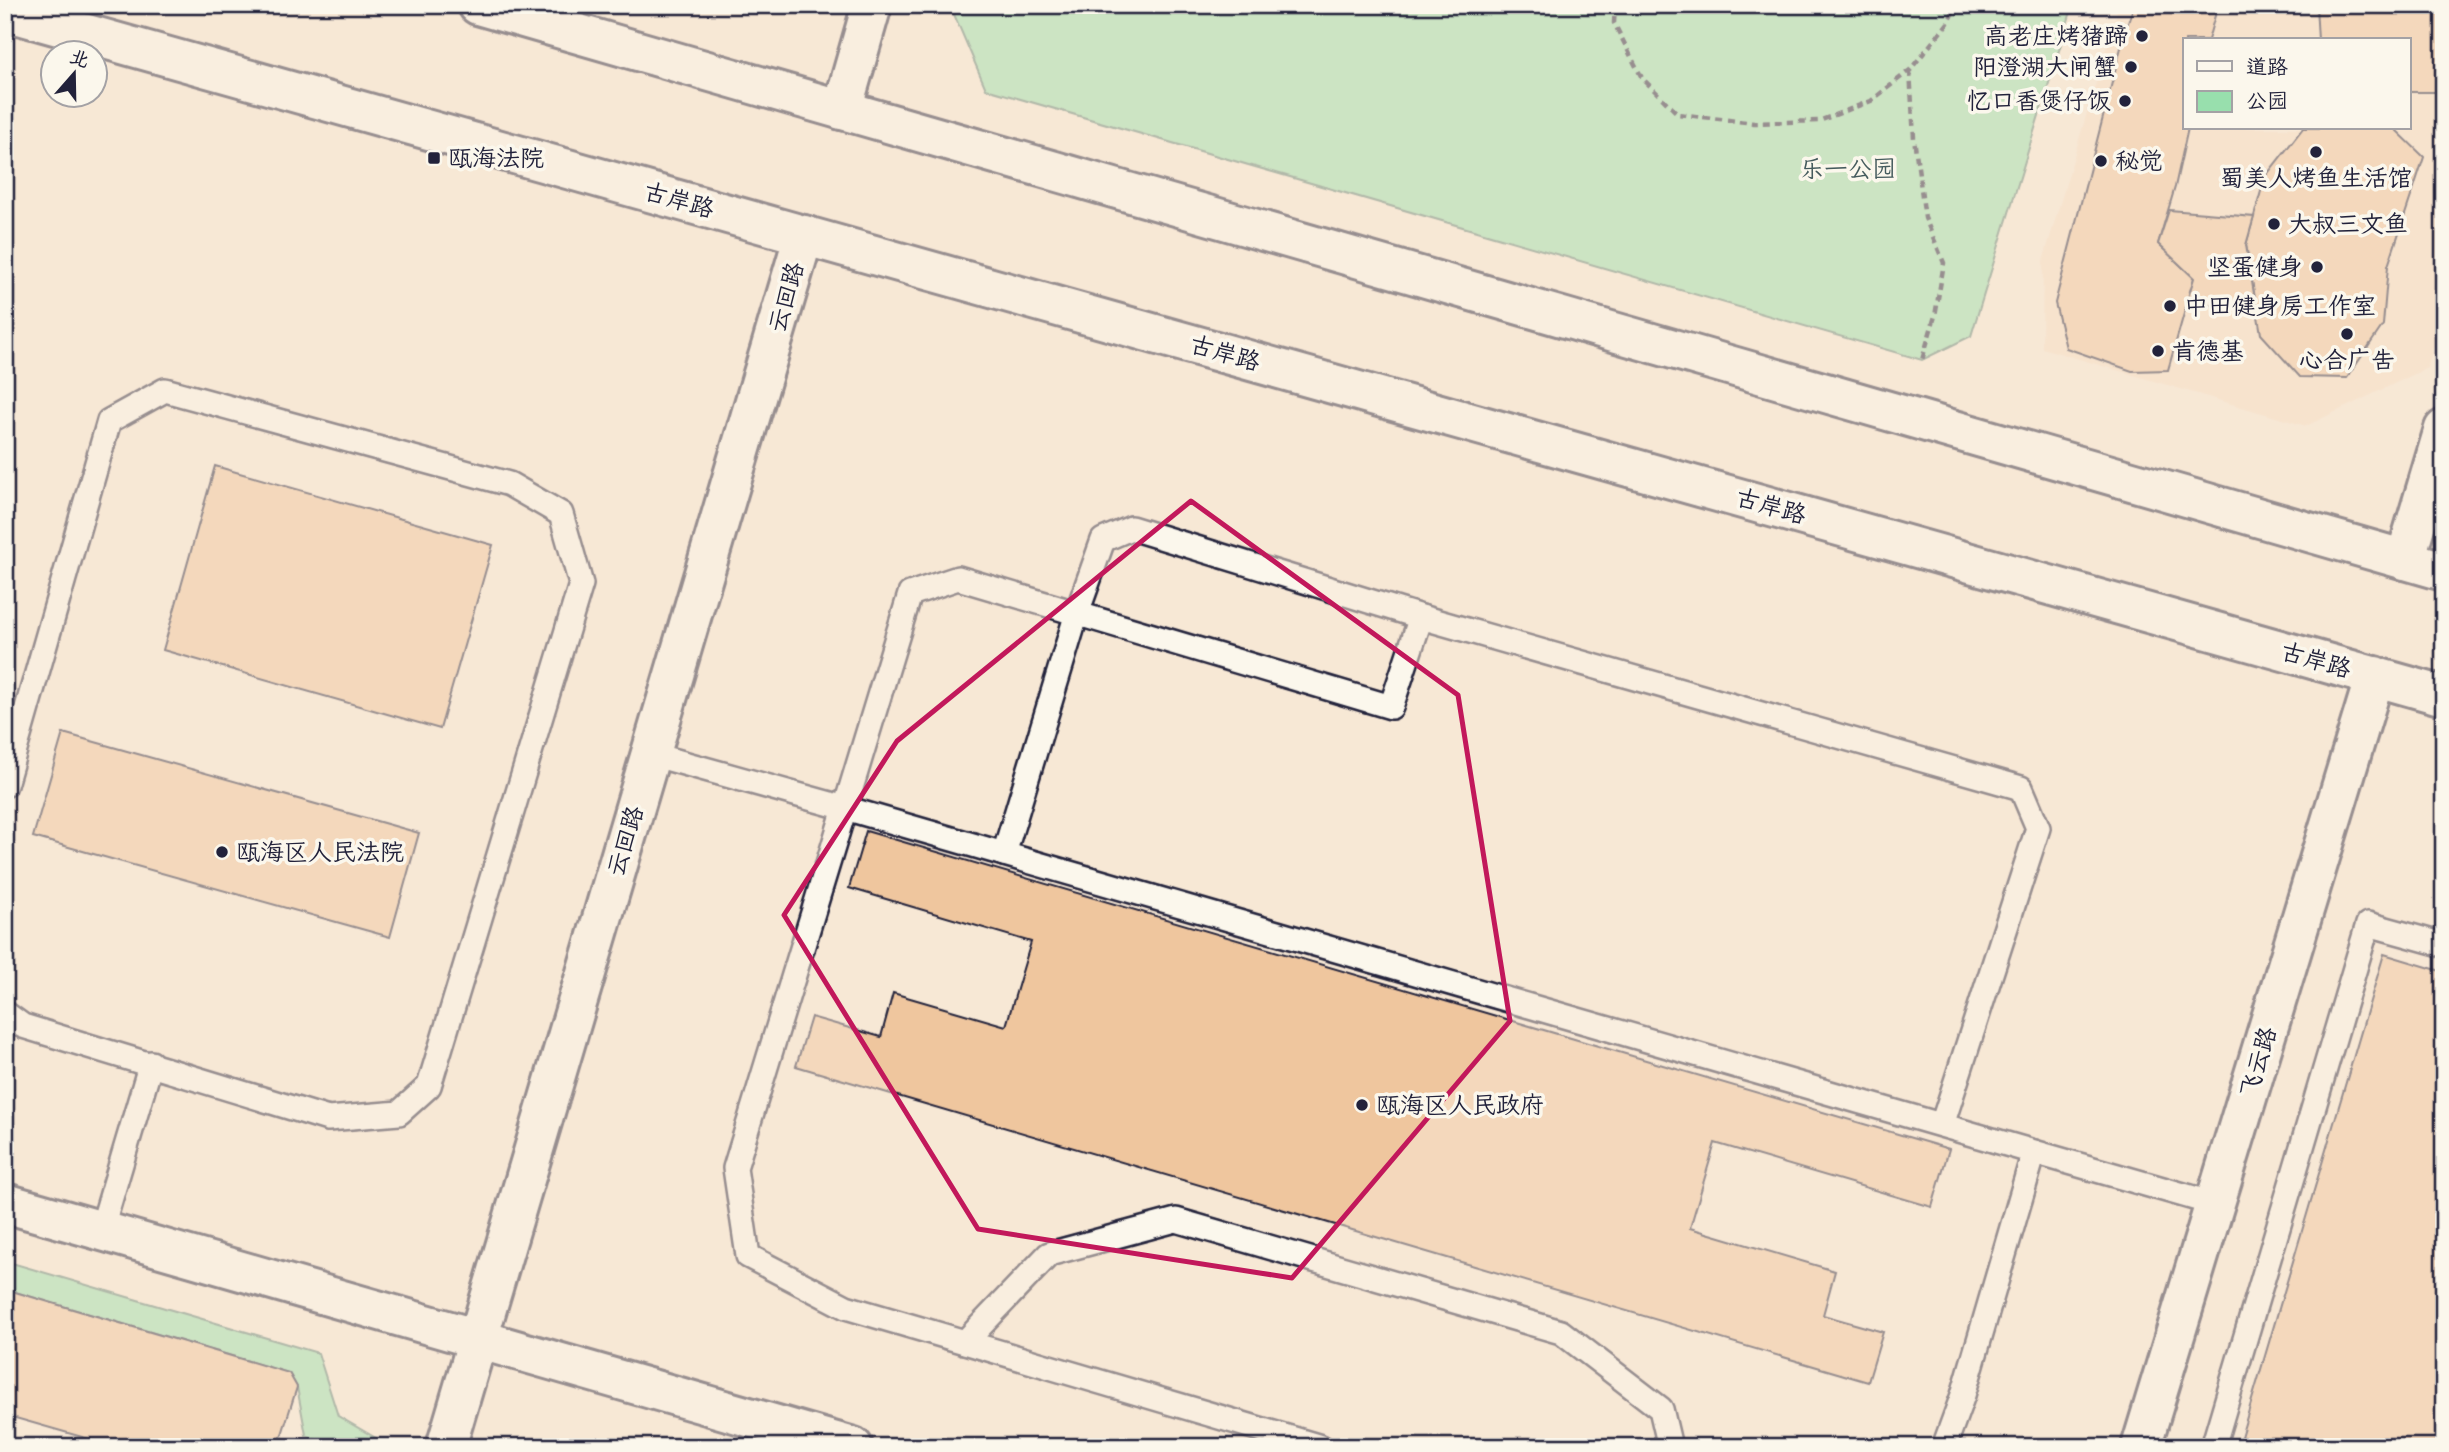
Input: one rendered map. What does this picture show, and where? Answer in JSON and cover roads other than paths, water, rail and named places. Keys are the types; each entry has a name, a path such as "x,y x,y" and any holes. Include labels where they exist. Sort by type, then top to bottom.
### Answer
{"street":[{"path":"478,5 2444,571"},
{"path":"842,110 872,5"},
{"name":"古岸路","path":"5,11 2444,695"},
{"name":"云回路","path":"446,1447 804,235"},
{"path":"2405,560 2444,429"},
{"name":"飞云路","path":"2141,1447 2375,676"},
{"path":"5,1203 853,1447"}],"lane":[{"path":"5,785 109,421 165,390 509,484 561,514 581,584 429,1086 399,1113 328,1119 23,1026 5,1013"},
{"path":"1004,854 1077,613 1103,540 1131,528 1421,617 2021,788 2038,828 1942,1125"},
{"path":"1321,1447 846,1307 748,1256 735,1168 910,594 958,578 1391,707 1421,617"},
{"path":"650,754 2215,1204"},
{"path":"2213,1447 2368,924 2444,946"},
{"path":"101,1231 151,1063"},
{"path":"1944,1447 1963,1395 2034,1152"},
{"path":"965,1342 1049,1254 1176,1220 1561,1332 1661,1409 1670,1447"}],"place":[{"name":"高老庄烤猪蹄","path":"2142,36"},
{"name":"阳澄湖大闸蟹","path":"2131,67"},
{"name":"忆口香煲仔饭","path":"2125,101"},
{"name":"蜀美人烤鱼生活馆","path":"2316,152"},
{"name":"瓯海法院","path":"434,158"},
{"name":"秘觉","path":"2101,161"},
{"name":"大叔三文鱼","path":"2274,224"},
{"name":"坚蛋健身","path":"2317,267"},
{"name":"中田健身房工作室","path":"2170,306"},
{"name":"心合广告","path":"2347,334"},
{"name":"肯德基","path":"2158,351"},
{"name":"瓯海区人民法院","path":"222,852"},
{"name":"瓯海区人民政府","path":"1362,1105"}],"park label":[{"name":"乐一公园","path":"1848,169"}]}
